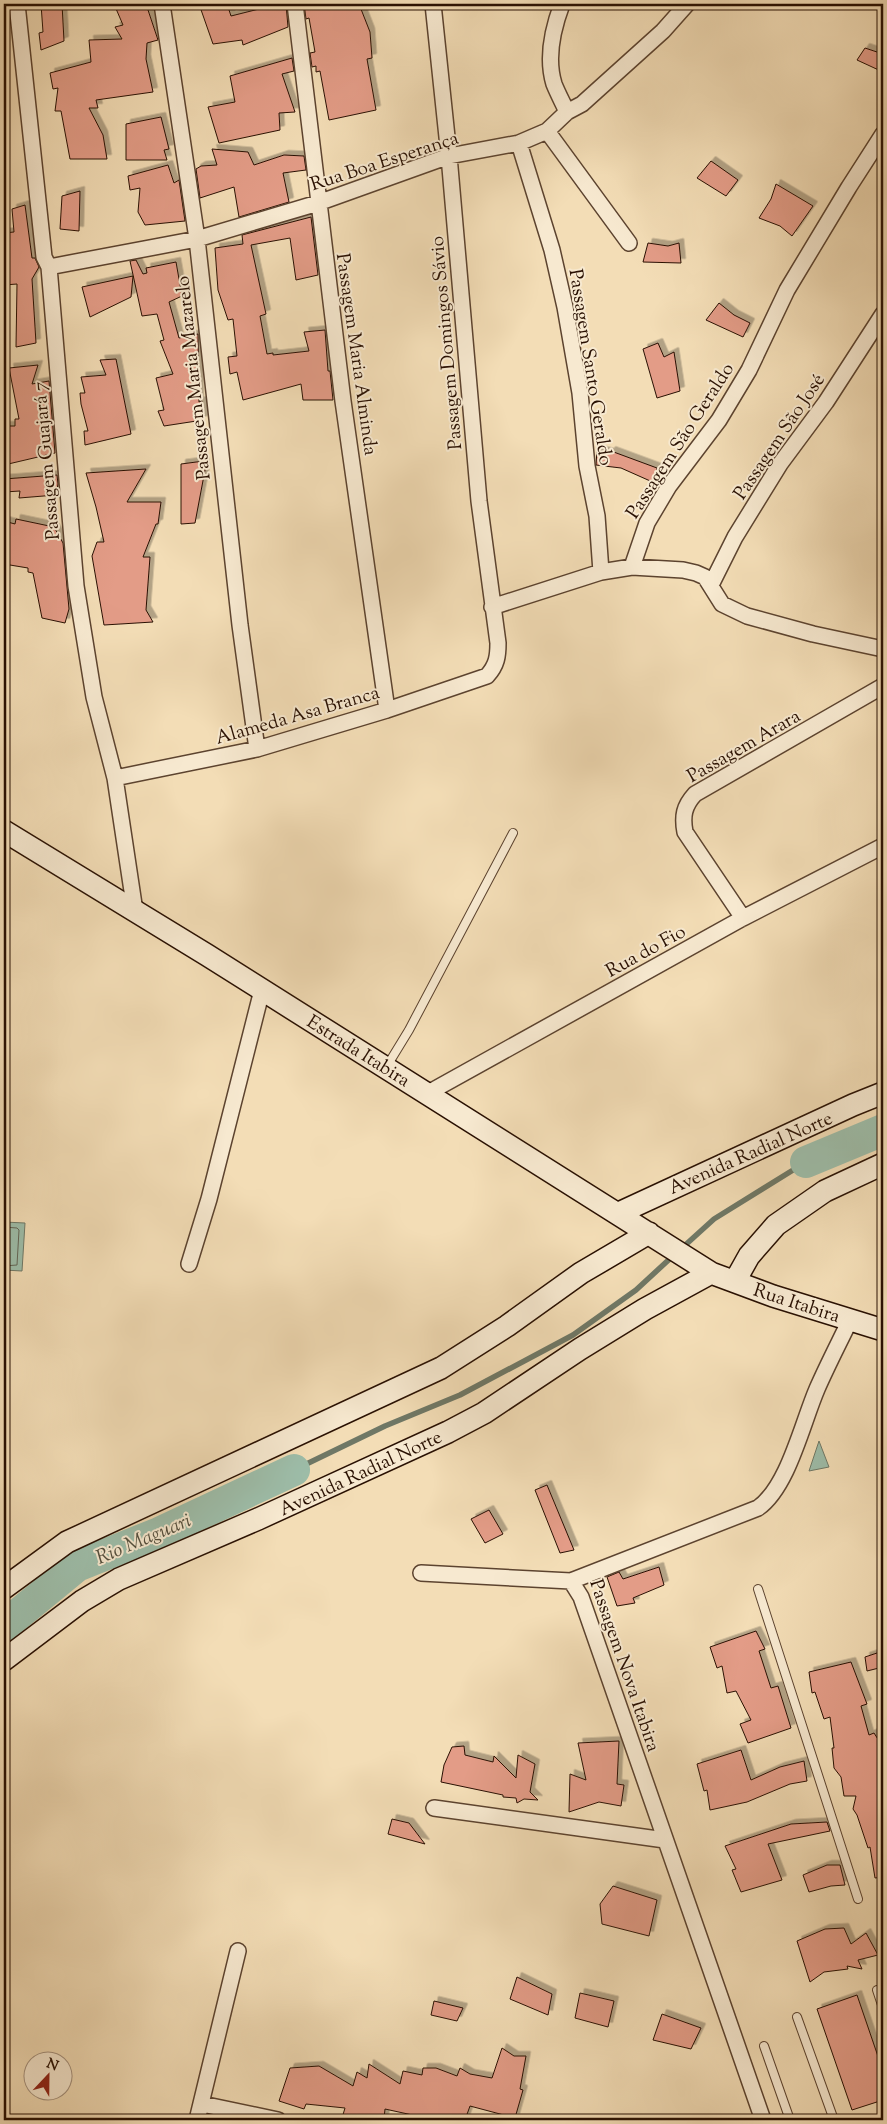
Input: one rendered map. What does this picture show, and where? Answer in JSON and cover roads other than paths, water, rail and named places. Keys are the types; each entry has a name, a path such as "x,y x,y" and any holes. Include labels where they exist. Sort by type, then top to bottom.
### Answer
{"main road":[{"name":"Estrada Itabira","path":"4,831 387,1067 711,1272"},
{"name":"Avenida Radial Norte","path":"619,1214 853,1105 883,1093"},
{"path":"735,1281 748,1256 776,1225 825,1191 883,1164"},
{"path":"4,1588 67,1542 441,1368 507,1326 581,1273 650,1233"},
{"name":"Avenida Radial Norte","path":"4,1660 82,1601 118,1579 258,1520 477,1417 637,1314 711,1272"},
{"name":"Rua Itabira","path":"711,1272 883,1330"}],"street":[{"name":"Passagem Guajará 7","path":"17,4 44,257 49,267 76,586 94,698 115,778 135,911"},
{"name":"Passagem Maria Mazarelo","path":"162,4 197,239 240,625 258,749"},
{"name":"Passagem Maria Alminda","path":"295,4 343,401 387,710"},
{"name":"Passagem Domingos Sávio","path":"433,4 449,156 479,501 498,653 494,668 488,676"},
{"path":"562,4 552,35 551,56 554,83 567,112"},
{"name":"Rua Boa Esperança","path":"49,267 197,239 318,203 449,156 519,143 547,131 567,112 582,104 663,31 687,4"},
{"path":"547,131 629,243"},
{"name":"Passagem São Geraldo","path":"632,567 647,523 669,486 729,404 749,370 787,290 883,134"},
{"name":"Passagem Santo Geraldo","path":"519,143 552,250 565,307 580,393 588,466 597,516 601,572"},
{"name":"Passagem São José","path":"711,584 735,537 780,464 826,402 883,314"},
{"path":"492,607 601,572 632,567 696,573 705,577 711,584 718,600 722,604 747,616 813,634 882,649"},
{"name":"Alameda Asa Branca","path":"115,778 258,749 387,710 488,676"},
{"name":"Passagem Arara","path":"743,918 685,832 682,821 687,803 695,794 883,686"},
{"name":"Rua do Fio","path":"428,1093 743,918 883,846"},
{"path":"189,1264 209,1199 262,990"},
{"name":"Passagem Nova Itabira","path":"763,2120 664,1840 581,1596 571,1581 758,1508 769,1500 783,1476 817,1390 850,1320"},
{"path":"421,1573 571,1581"},
{"path":"434,1808 664,1840"},
{"path":"197,2120 238,1951"},
{"path":"202,2104 278,2120"}],"lane":[{"path":"387,1067 409,1030 513,833"},
{"path":"758,1589 858,1899"},
{"path":"877,1990 883,2008"},
{"path":"798,2018 834,2120"},
{"path":"764,2046 790,2120"},
{"path":"879,2120 883,2119"}],"water":[{"path":"4,1222 25,1223 22,1271 4,1270"},
{"path":"819,1441 829,1467 809,1471"}],"waterway":[{"name":"Rio Maguari","path":"806,1162 883,1130"},
{"path":"682,1248 714,1219 806,1162"},
{"path":"294,1470 385,1426 460,1395 573,1335 636,1290 675,1254"},
{"name":"Rio Maguari","path":"4,1626 77,1566 159,1533 294,1470"}]}
